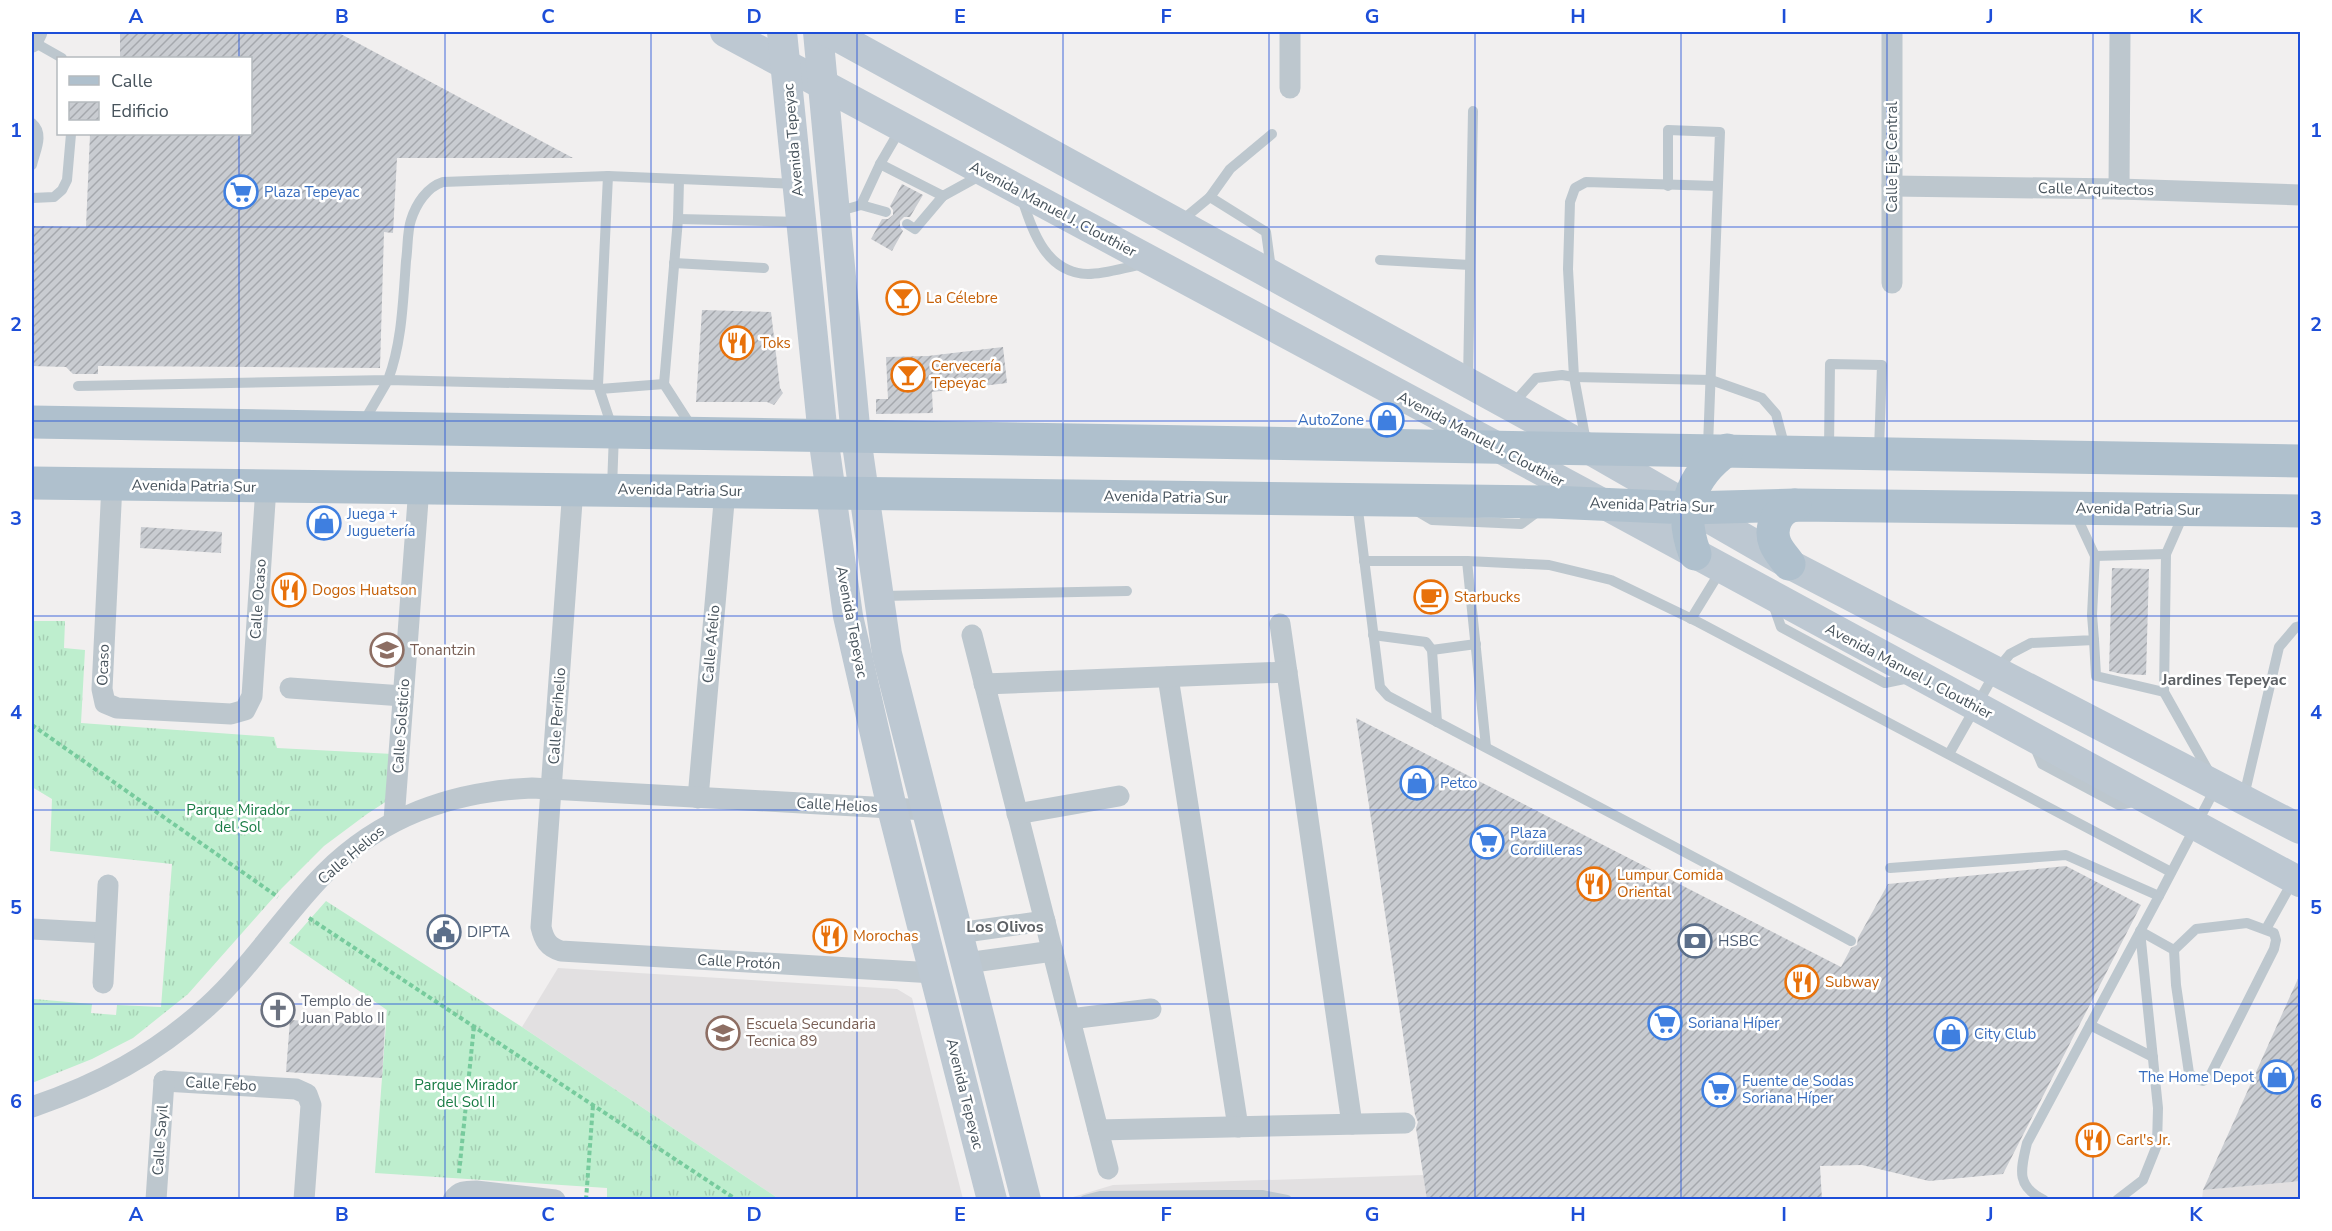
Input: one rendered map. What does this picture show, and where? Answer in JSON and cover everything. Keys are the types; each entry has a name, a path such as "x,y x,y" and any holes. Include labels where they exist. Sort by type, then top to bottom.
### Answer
{"main road":[{"name":"Avenida Manuel J. Clouthier","path":"725,32 1494,447 1602,502 2147,800 2201,842 2297,880"},
{"name":"Avenida Tepeyac","path":"782,32 829,492 848,616 892,808 992,1200"},
{"name":"Avenida Tepeyac","path":"818,32 823,85 848,209 856,437 887,654 1026,1200"},
{"path":"829,32 1587,448 1789,564 2301,830"},
{"path":"32,422 2301,461"},
{"path":"1708,562 1688,531 1688,508 1697,480 1715,458 1717,450"},
{"name":"Avenida Patria Sur","path":"32,483 1602,502 1688,508 1795,505 2301,511"},
{"path":"1789,564 1775,543 1774,528 1780,512 1787,506 1795,505"}],"street":[{"path":"1290,32 1290,88"},
{"name":"Calle Eje Central","path":"1892,32 1892,283"},
{"path":"2119,189 2120,32"},
{"name":"Calle Arquitectos","path":"1892,186 2119,189 2301,195"},
{"name":"Ocaso","path":"112,484 102,689 105,703 117,708 129,709 231,714 245,710"},
{"name":"Calle Ocaso","path":"245,710 252,696 266,487"},
{"name":"Calle Solsticio","path":"394,820 419,487"},
{"name":"Calle Perihelio","path":"547,943 541,927 573,488"},
{"name":"Calle Afelio","path":"698,798 725,491"},
{"path":"1280,624 1352,1124"},
{"path":"972,635 1108,1169"},
{"path":"984,684 1287,672"},
{"path":"1168,676 1238,1127"},
{"path":"290,687 403,696"},
{"name":"Calle Helios","path":"32,1107 97,1080 166,1042 209,1005 249,963 324,874 394,820 435,804 463,796 507,789 926,810"},
{"path":"1017,813 1119,796"},
{"path":"103,983 108,885"},
{"path":"958,933 1045,921"},
{"path":"32,929 105,933"},
{"name":"Calle Protón","path":"547,943 552,949 561,951 934,973"},
{"path":"966,963 1053,951"},
{"path":"1070,1019 1150,1009"},
{"name":"Calle Febo","path":"147,1054 164,1080 296,1089 308,1094 311,1105 304,1200"},
{"name":"Calle Sayil","path":"156,1200 164,1080"},
{"path":"1098,1130 1405,1123"},
{"path":"455,1197 466,1191 476,1191 555,1200"}],"lane":[{"path":"34,38 61,57"},
{"path":"1468,383 1473,111"},
{"path":"32,123 38,130 39,137 32,165"},
{"path":"848,209 880,165 901,127"},
{"path":"1668,186 1668,130 1720,132 1711,380 1717,450"},
{"path":"1178,224 1210,197 1230,169 1272,134"},
{"path":"32,198 54,197 65,185 70,135"},
{"path":"880,165 943,196"},
{"path":"907,224 915,228 943,196 986,173"},
{"path":"360,428 388,380 400,333 410,220 420,201 434,185 443,182 608,176 797,184"},
{"path":"608,176 599,387 614,433 612,489"},
{"path":"679,180 678,219 664,384 696,434"},
{"path":"1587,448 1574,377 1568,269 1570,202 1575,188 1586,182 1717,186"},
{"path":"1018,191 1034,234 1050,258 1066,269 1089,274 1152,262"},
{"path":"1210,197 1266,232 1272,275"},
{"path":"848,209 886,212"},
{"path":"678,219 801,222"},
{"path":"1380,260 1470,265"},
{"path":"674,262 764,268"},
{"path":"1829,452 1830,364 1882,365 1879,453"},
{"path":"1511,406 1536,378 1562,375 1711,380 1762,398 1776,414 1786,451"},
{"path":"78,386 388,380 599,387 664,384"},
{"path":"1357,499 1380,687 1388,696 1725,872 1851,941"},
{"path":"2073,508 2095,556 2092,615 2096,676 2164,692"},
{"path":"2044,1200 2034,1195 2024,1185 2021,1167 2028,1143 2158,896 2172,872 2201,842 2217,786 2164,692 2166,554 2185,510"},
{"path":"2095,556 2166,554"},
{"path":"1364,561 1467,561 1549,565 1604,579 1691,619 2172,872"},
{"path":"1467,561 1486,747"},
{"path":"1691,619 1708,562"},
{"path":"878,596 1127,591"},
{"path":"2243,800 2279,647 2296,627 2301,626"},
{"path":"1373,635 1416,639 1426,642 1432,650 1437,722"},
{"path":"1949,754 1996,671 2010,654 2031,643 2094,640"},
{"path":"1432,650 1476,644"},
{"path":"1890,868 2066,855 2158,896"},
{"path":"2270,931 2297,880"},
{"path":"2247,923 2270,931 2276,940 2274,949 2210,1076 2203,1081 2195,1079 2189,1073 2176,985 2174,950 2196,928 2247,923"},
{"path":"2140,931 2174,950"},
{"path":"2117,1200 2143,1180 2157,1145 2158,1108 2140,931"},
{"path":"2090,1025 2153,1057"},
{"path":"1084,1200 1100,1196 1261,1197 1287,1200"}],"path":[{"path":"32,725 295,909 737,1200"},
{"path":"455,1197 474,1026"},
{"path":"586,1200 593,1105"}],"shaded area":[{"path":"558,968 897,989 912,998 963,1199 779,1199 522,1027"},
{"path":"1423,1175 1430,1200 1063,1200 1113,1185"},
{"path":"2300,1181 2300,1199 2202,1200 2203,1190"}],"green space":[{"name":"Parque Mirador del Sol","path":"32,621 65,621 64,648 85,650 81,723 274,737 277,748 393,754 390,799 324,846 282,888 188,994 133,1038 92,1059 32,1083 34,999 92,1004 91,1013 116,1015 117,1005 161,1007 172,864 50,851 52,799 32,787"},
{"name":"Parque Mirador del Sol II","path":"326,901 522,1027 779,1199 607,1199 607,1188 375,1173 387,1010 289,943"}],"building":[{"name":"Plaza Tepeyac","path":"120,32 337,32 573,158 397,158 393,233 384,232 380,368 98,366 98,374 73,374 66,367 32,366 32,226 86,227 90,135 252,135 252,57 120,57"},
{"path":"902,184 923,195 910,217 904,217 900,221 903,231 892,251 871,239 882,219 888,219 893,215 890,206"},
{"name":"Toks","path":"702,310 771,312 780,388 783,393 774,405 767,402 696,402"},
{"path":"1003,347 1007,383 932,392 933,413 876,414 876,399 888,399 886,357 928,356"},
{"path":"141,527 222,532 221,553 140,548"},
{"path":"2112,568 2149,569 2146,675 2109,671"},
{"name":"Plaza Cordilleras","path":"1356,718 1841,967 1851,948 1857,945 1858,938 1888,884 2066,866 2141,905 2003,1174 1929,1181 1862,1165 1820,1166 1822,1200 1427,1200 1416,1128 1418,1122 1415,1115"},
{"name":"The Home Depot","path":"2301,972 2301,1181 2203,1190"},
{"path":"290,1020 385,1025 382,1078 286,1072"}],"place":[{"name":"Plaza Tepeyac","path":"241,192"},
{"name":"La Célebre","path":"903,298"},
{"name":"Toks","path":"737,343"},
{"name":"Cervecería Tepeyac","path":"908,375"},
{"name":"AutoZone","path":"1387,420"},
{"name":"Juega + Juguetería","path":"324,523"},
{"name":"Dogos Huatson","path":"289,590"},
{"name":"Starbucks","path":"1431,597"},
{"name":"Tonantzin","path":"387,650"},
{"name":"Petco","path":"1417,783"},
{"name":"Plaza Cordilleras","path":"1487,842"},
{"name":"Lumpur Comida Oriental","path":"1594,884"},
{"name":"DIPTA","path":"444,932"},
{"name":"Morochas","path":"830,936"},
{"name":"HSBC","path":"1695,941"},
{"name":"Subway","path":"1802,982"},
{"name":"Templo de Juan Pablo II","path":"278,1010"},
{"name":"Soriana Híper","path":"1665,1023"},
{"name":"Escuela Secundaria Tecnica 89","path":"723,1033"},
{"name":"City Club","path":"1951,1034"},
{"name":"The Home Depot","path":"2277,1077"},
{"name":"Fuente de Sodas Soriana Híper","path":"1719,1090"},
{"name":"Carl's Jr.","path":"2093,1140"}],"district":[{"name":"Jardines Tepeyac","path":"2224,680"},
{"name":"Los Olivos","path":"1005,927"}]}
